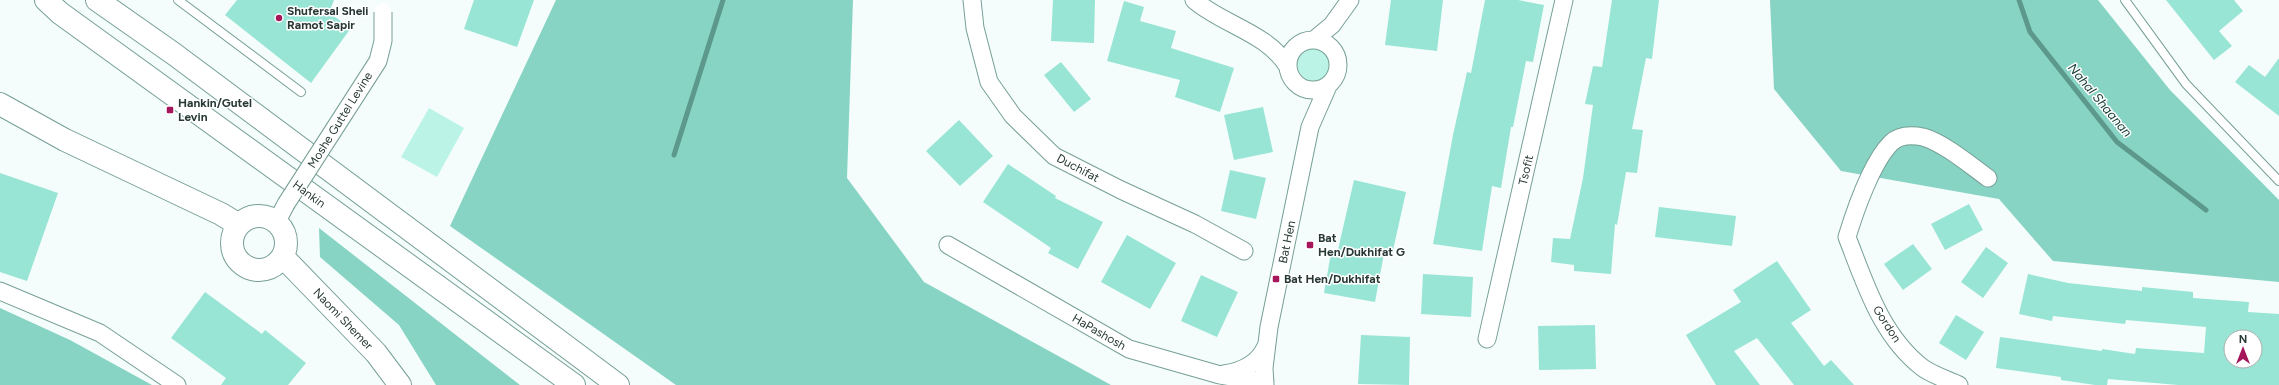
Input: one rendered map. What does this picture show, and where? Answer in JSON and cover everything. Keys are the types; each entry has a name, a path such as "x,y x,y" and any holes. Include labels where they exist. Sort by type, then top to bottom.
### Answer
{"main road":[{"name":"Hankin","path":"46,0 60,13 182,103 574,385"},
{"path":"100,1 174,54 618,385"},
{"path":"0,104 66,140 220,214 239,225"},
{"path":"281,214 286,243 283,257 276,264 265,269 251,269 243,265 233,250 232,242 234,233 239,225 250,218 257,217 271,219 281,214"},
{"name":"Naomi Shemer","path":"283,257 376,353 400,385"}],"street":[{"name":"Duchifat","path":"972,0 975,28 989,82 1012,116 1054,156 1121,190 1195,224 1244,251"},
{"path":"1194,0 1204,8 1269,46 1280,55 1288,67 1290,76 1302,88 1311,90 1328,86 1338,71 1336,54 1346,6"},
{"name":"Tsofit","path":"1486,339 1564,0"},
{"name":"Moshe Guttel Levine","path":"281,214 378,61 384,41 383,6"},
{"path":"1269,46 1298,44 1315,39 1332,25 1346,6"},
{"path":"1315,39 1324,42 1336,54"},
{"path":"1288,67 1292,50 1298,44"},
{"name":"Bat Hen","path":"1265,384 1266,346 1310,127 1328,86"},
{"name":"Bat Hen","path":"1302,88 1308,107 1310,127"},
{"name":"Gordon","path":"1959,385 1924,368 1894,339 1873,304 1846,237 1860,197 1880,159 1891,142 1901,137 1924,138 1939,145 1988,178"},
{"name":"HaPashosh","path":"948,245 1129,350 1220,375 1265,384"},
{"path":"0,290 100,333 177,385"},
{"path":"1220,375 1247,367 1262,355 1266,346"}],"lane":[{"path":"178,0 301,92"},
{"path":"2125,0 2186,84 2279,181"}],"green space":[{"path":"556,0 853,0 847,178 924,282 1111,385 676,385 450,226"},
{"path":"1770,0 2098,0 2170,90 2279,200 2279,282 2053,261 1999,199 1841,171 1774,89"},
{"path":"1314,47 1326,52 1331,64 1326,76 1314,81 1302,76 1297,64 1302,52"},
{"path":"429,108 464,128 437,177 401,157"},
{"path":"319,228 520,385 436,385 399,325 320,257"},
{"path":"0,308 70,340 152,385 0,385"}],"building":[{"path":"237,0 334,0 329,13 351,28 311,83 225,15"},
{"path":"474,0 534,0 517,47 464,29"},
{"path":"1053,0 1095,0 1094,43 1051,41"},
{"path":"1391,0 1443,0 1437,51 1385,45"},
{"path":"1485,0 1518,0 1544,5 1533,62 1526,61 1513,127 1511,127 1501,188 1492,186 1482,251 1433,244 1453,135 1467,72 1471,73"},
{"path":"1612,0 1659,0 1652,59 1646,58 1632,129 1643,130 1637,173 1626,172 1617,225 1615,224 1611,274 1574,271 1574,265 1551,262 1553,238 1570,239 1583,178 1593,105 1585,104 1593,66 1602,67"},
{"path":"2166,0 2234,0 2243,11 2219,31 2232,46 2214,60"},
{"path":"1124,1 1144,7 1140,21 1176,31 1171,48 1234,68 1220,112 1175,97 1180,80 1107,61"},
{"path":"2279,58 2279,116 2235,82 2249,65 2265,77"},
{"path":"1061,62 1091,99 1074,112 1044,75"},
{"path":"1263,107 1273,152 1234,160 1224,115"},
{"path":"959,120 993,156 960,186 926,151"},
{"path":"1008,164 1056,196 1055,198 1103,222 1078,269 1048,253 1051,248 983,202"},
{"path":"1230,170 1266,178 1256,219 1221,211"},
{"path":"0,173 58,193 27,281 0,272"},
{"path":"1354,180 1406,192 1393,250 1385,248 1375,302 1324,293 1331,253 1337,254"},
{"path":"1969,204 1983,230 1945,250 1931,224"},
{"path":"1659,207 1736,216 1732,246 1655,237"},
{"path":"1127,235 1176,263 1150,309 1101,282"},
{"path":"1913,244 1932,269 1903,290 1884,264"},
{"path":"1986,247 2008,263 1983,298 1961,282"},
{"path":"1777,261 1811,310 1791,323 1824,366 1831,360 1854,385 1794,385 1757,338 1734,351 1760,385 1716,385 1686,335 1741,302 1733,290"},
{"path":"1423,274 1473,277 1471,317 1421,314"},
{"path":"2028,274 2068,283 2142,291 2142,287 2193,292 2193,298 2249,302 2248,312 2279,314 2279,385 2178,385 2108,379 2107,385 2095,385 2061,380 2061,377 1996,368 2000,337 2135,354 2136,348 2204,353 2206,327 2126,320 2125,324 2053,316 2052,321 2019,314"},
{"path":"1201,275 1238,292 1217,337 1181,321"},
{"path":"205,292 262,334 265,330 306,363 288,385 221,385 226,378 171,338"},
{"path":"1956,315 1984,332 1966,360 1939,343"},
{"path":"1595,325 1596,369 1539,370 1538,326"},
{"path":"1361,335 1410,337 1409,385 1358,384"}],"waterway":[{"path":"674,155 723,0"},
{"name":"Nahal Shaanan","path":"2019,0 2030,32 2117,142 2206,210"}],"place":[{"name":"Shufersal Sheli Ramot Sapir","path":"279,18"},
{"name":"Hankin/Gutel Levin","path":"170,110"},
{"name":"Bat Hen/Dukhifat G","path":"1310,245"},
{"name":"Bat Hen/Dukhifat","path":"1276,279"}]}
